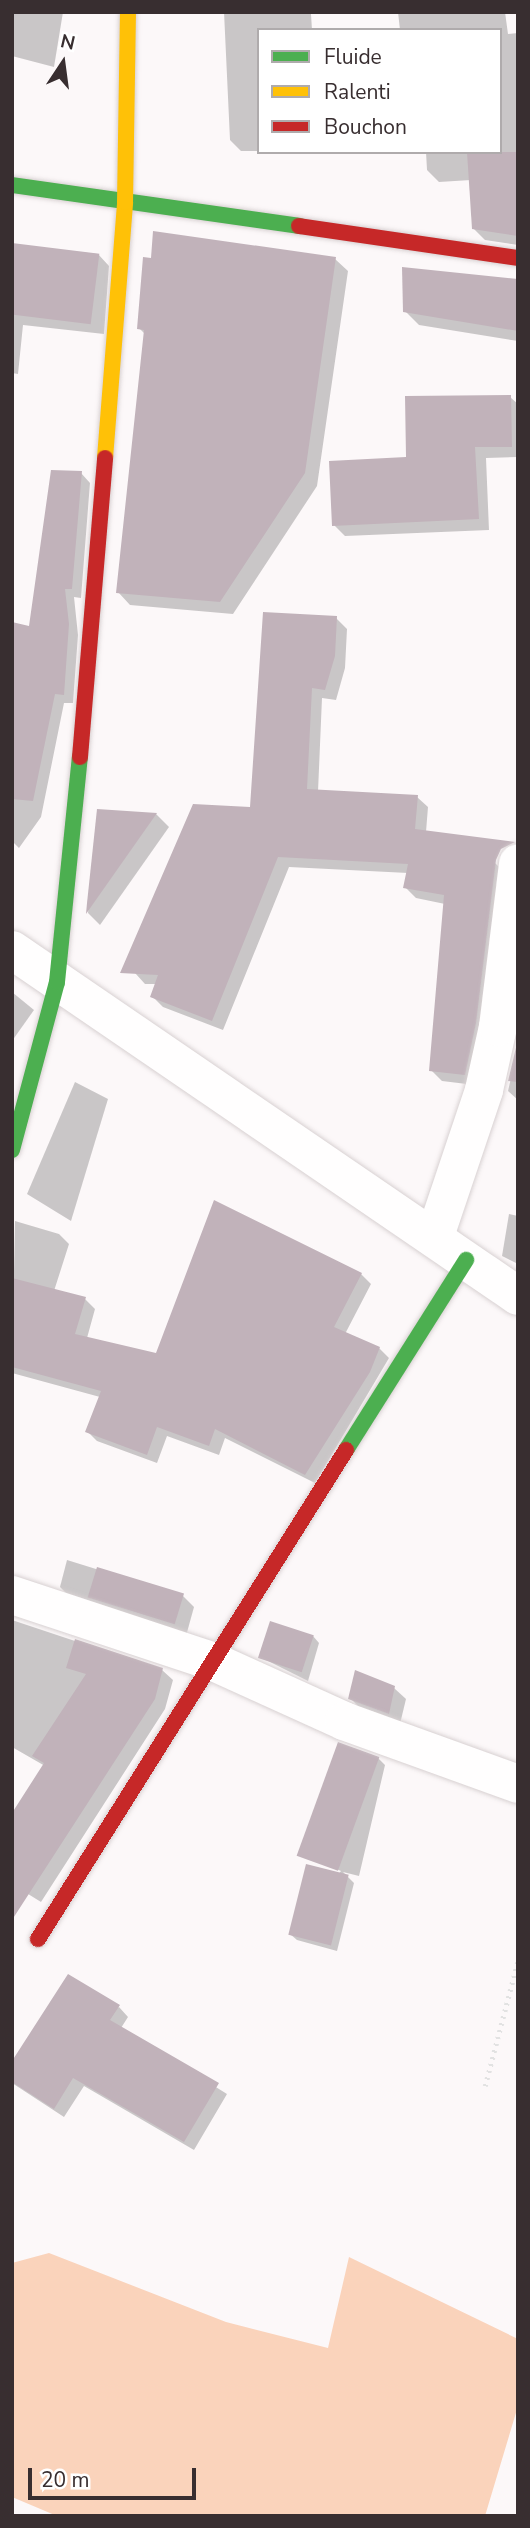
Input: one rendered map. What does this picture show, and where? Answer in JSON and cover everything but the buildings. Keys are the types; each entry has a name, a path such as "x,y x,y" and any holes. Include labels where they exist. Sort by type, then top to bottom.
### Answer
{"street":[{"path":"12,1150 57,982 85,716 125,202 128,12"},
{"path":"12,185 518,258"},
{"path":"435,1236 487,1078 498,1027 518,863"},
{"path":"12,950 435,1236 518,1296"},
{"path":"38,1939 466,1260"},
{"path":"12,1595 214,1662 344,1721 518,1784"}],"path":[{"path":"485,2086 518,1960"}],"shaded area":[{"path":"49,2253 226,2322 328,2348 349,2257 518,2339 518,2406 485,2516 57,2516 12,2497 12,2263"}],"traffic: fast":[{"path":"12,185 299,226"},
{"path":"12,1150 57,982 80,757"},
{"path":"346,1450 466,1260"}],"traffic: slow":[{"path":"105,458 125,202 128,12"}],"traffic: jam":[{"path":"299,226 518,258"},
{"path":"80,757 105,458"},
{"path":"38,1939 346,1450"}]}
